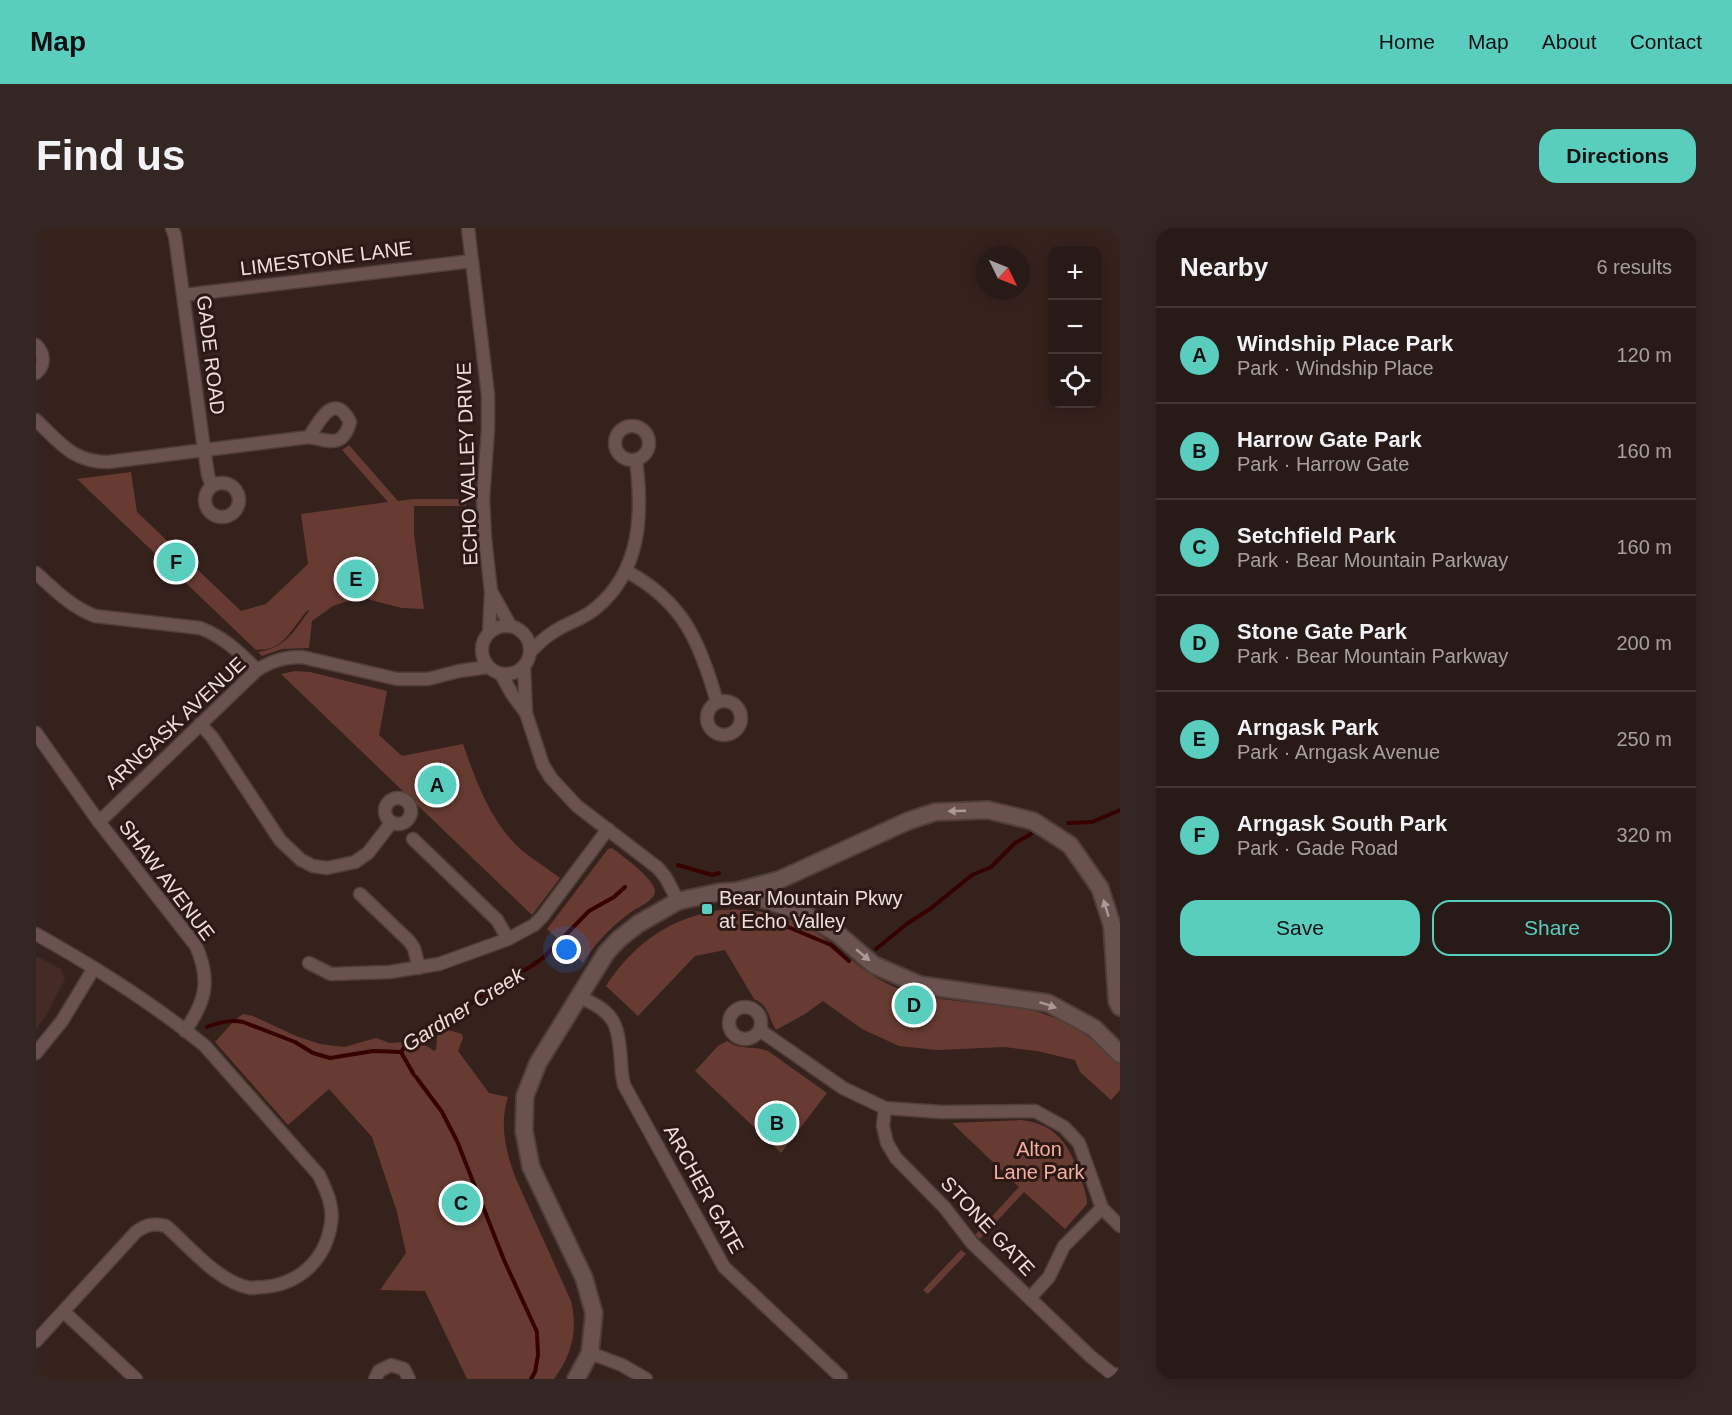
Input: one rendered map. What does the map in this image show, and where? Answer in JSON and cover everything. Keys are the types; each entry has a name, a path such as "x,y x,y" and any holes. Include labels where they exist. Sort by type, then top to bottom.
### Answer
{"street":[{"name":"GADE ROAD","path":"172,228 184,295 204,451 212,486"},
{"name":"ECHO VALLEY DRIVE","path":"468,228 488,395 483,500 484,538 491,592 489,633"},
{"name":"LIMESTONE LANE","path":"184,295 472,261"},
{"path":"36,345 43,356 43,363 36,373"},
{"path":"36,420 71,453 92,462 204,451 309,437"},
{"path":"531,651 552,633 578,621 596,609 611,593 626,571 638,532 639,481 636,460"},
{"path":"626,571 660,592 686,622 695,639 717,702"},
{"path":"36,573 63,599 79,610 95,615 200,628 232,644 257,670"},
{"name":"ECHO VALLEY DRIVE","path":"491,592 510,625"},
{"path":"502,676 524,667 531,651 524,633 510,625 499,626 489,633 481,650 488,667 502,676 526,713"},
{"path":"524,633 552,633"},
{"name":"ARNGASK AVENUE","path":"459,670 481,650"},
{"name":"ARNGASK AVENUE","path":"99,822 257,670 272,661 288,657 302,657 397,679 428,679 459,670 488,667"},
{"path":"524,667 526,713 543,765 551,778 570,800 658,868 678,901"},
{"path":"200,724 212,737 280,840 301,860 313,866 327,868 355,862 368,853 392,822"},
{"name":"SHAW AVENUE","path":"36,733 99,822 196,946 202,960 205,988 197,1014 185,1031"},
{"path":"576,1379 590,1353 594,1313 584,1278 531,1167 524,1131 525,1096 538,1063 606,953 619,939 658,911 678,901 720,892 737,891 780,880 908,821 935,812 988,810 1033,822 1070,845 1100,888 1112,925 1117,1002 1120,1007"},
{"path":"309,963 331,974 390,972 439,964 508,939 534,925 542,917 608,829"},
{"path":"413,839 497,920 508,939"},
{"path":"737,891 800,911 838,934 874,964 920,985 1047,1003 1094,1028 1120,1054"},
{"path":"360,894 409,941 414,948 419,968"},
{"path":"36,934 94,968 204,1046 319,1175 330,1197 332,1221 325,1247 306,1271 281,1285 251,1288 224,1278 166,1226 145,1225 36,1341"},
{"path":"36,1053 62,1022 94,968"},
{"name":"ARCHER GATE","path":"579,997 601,1007 613,1018 619,1033 624,1085 724,1267 841,1377"},
{"path":"761,1031 843,1088 885,1108 941,1112 1035,1111 1064,1127 1079,1143 1102,1208 1120,1226"},
{"name":"STONE GATE","path":"885,1108 883,1126 887,1143 896,1158 945,1208 972,1243 1090,1356 1111,1373 1120,1376"},
{"path":"1030,1298 1049,1277 1064,1246 1102,1208"},
{"path":"64,1312 136,1379"},
{"path":"590,1353 622,1365 646,1379"},
{"path":"375,1379 379,1371 391,1365 404,1369 409,1379"}],"shaded area":[{"path":"36,956 61,969 65,979 47,1014 36,1029"}],"green space":[{"path":"349,445 398,501 466,499 466,506 414,506 414,534 424,609 402,608 359,597 333,606 312,621 309,648 282,649 262,656 258,652 268,650 283,642 288,638 309,611 277,645 269,649 256,650 77,479 131,472 137,512 241,611 266,604 308,564 301,514 388,502 342,450"},
{"path":"295,671 310,672 387,691 379,735 402,756 463,744 484,797 497,821 520,849 560,878 532,915 281,674"},
{"path":"612,848 649,880 655,891 654,895 611,929 583,963 547,929 608,849"},
{"path":"721,910 764,912 791,920 828,941 874,977 906,991 936,998 1029,1010 1058,1019 1085,1034 1120,1064 1120,1090 1111,1100 1080,1072 1075,1060 1037,1051 1004,1047 937,1050 899,1046 862,1029 823,1001 776,1030 765,1008 754,999 725,950 695,956 638,1016 606,986 628,957 655,935 686,919"},
{"path":"243,1014 320,1044 344,1047 376,1038 390,1043 404,1042 409,1047 425,1046 434,1051 439,1032 448,1030 462,1034 463,1038 458,1051 489,1093 508,1097 504,1128 509,1159 571,1301 574,1322 572,1342 565,1361 554,1379 467,1379 425,1291 380,1290 406,1253 397,1212 372,1137 329,1089 288,1125 215,1042"},
{"path":"727,1041 737,1046 768,1051 827,1093 781,1153 695,1071 718,1046"},
{"name":"Alton Lane Park","path":"1021,1120 1044,1126 1060,1138 1076,1165 1085,1190 1087,1204 1065,1229 1024,1192 980,1239 975,1235 1019,1187 952,1123"},
{"path":"961,1250 966,1254 928,1294 923,1290"}],"waterway":[{"name":"Gardner Creek","path":"1068,823 1092,822 1120,810"},
{"name":"Gardner Creek","path":"876,949 972,875 991,867 1015,843 1031,834"},
{"name":"Gardner Creek","path":"678,865 712,875 719,873"},
{"name":"Gardner Creek","path":"207,1027 225,1022 243,1022 295,1042 313,1053 330,1058 373,1051 401,1052 411,1038 425,1033 464,1009 489,989 544,957 589,911 614,897 625,887"},
{"name":"Gardner Creek","path":"788,927 831,945 849,961"},
{"path":"401,1052 414,1075"},
{"path":"416,1077 442,1112 457,1141 504,1260 537,1332 538,1355 535,1372 531,1379"}],"place":[{"name":"Arngask South Park","path":"176,562"},
{"name":"Arngask Park","path":"356,579"},
{"name":"Windship Place Park","path":"437,785"},
{"name":"Bear Mountain Pkwy at Echo Valley","path":"707,909"},
{"name":"Stone Gate Park","path":"914,1005"},
{"name":"Harrow Gate Park","path":"777,1123"},
{"name":"Setchfield Park","path":"461,1203"}]}
